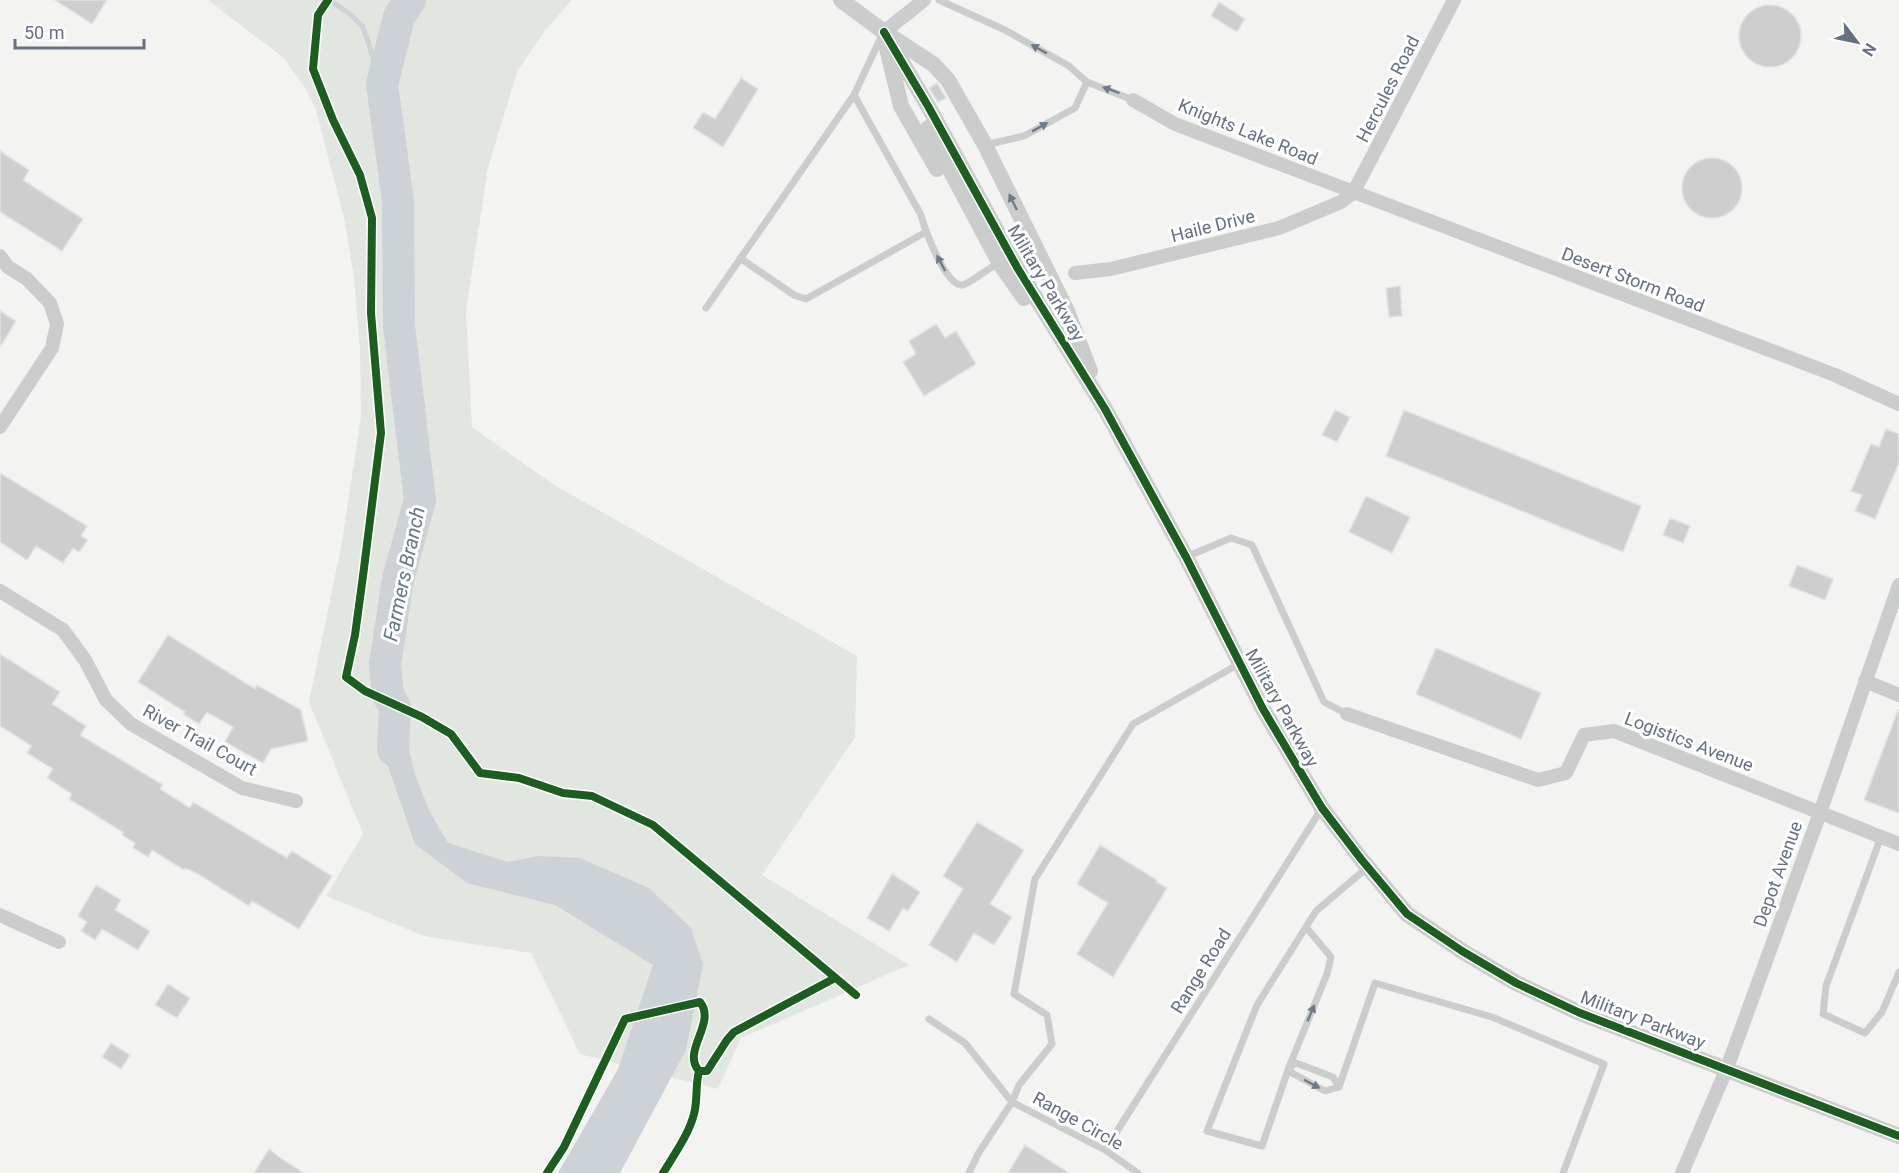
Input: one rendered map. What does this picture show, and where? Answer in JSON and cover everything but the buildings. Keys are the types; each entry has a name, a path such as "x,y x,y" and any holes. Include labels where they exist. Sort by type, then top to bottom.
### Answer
{"street":[{"path":"842,0 884,32 924,0"},
{"name":"Hercules Road","path":"1353,193 1454,0"},
{"name":"Military Parkway","path":"884,32 933,64 948,80 985,145 1067,311 1105,409"},
{"name":"Military Parkway","path":"884,32 908,92 1000,264 1105,409"},
{"name":"Military Parkway","path":"884,32 928,106 1018,269 1105,409 1186,557 1263,709 1322,808 1407,914 1462,951 1516,983 1580,1013 1899,1136"},
{"name":"Knights Lake Road","path":"1133,100 1175,124 1353,193"},
{"name":"Haile Drive","path":"1075,273 1111,269 1279,228 1341,202 1353,193"},
{"name":"Desert Storm Road","path":"1353,193 1835,375 1899,404"},
{"path":"0,427 52,348 57,324 50,303 27,279 3,263"},
{"name":"Depot Avenue","path":"1682,1173 1727,1068 1820,813 1899,585"},
{"name":"River Trail Court","path":"0,591 63,630 85,660 106,700 131,724 242,788 296,801"},
{"path":"1865,681 1899,695"},
{"name":"Logistics Avenue","path":"1347,714 1538,780 1566,773 1584,735 1614,731 1899,844"},
{"path":"0,915 59,942"}],"lane":[{"path":"939,0 1005,30 1069,66 1087,82 1133,100"},
{"path":"706,308 854,95 884,32"},
{"path":"985,145 1024,136 1075,108 1087,82"},
{"path":"854,95 921,215 926,232 950,279 959,285 966,284 989,267 1000,264"},
{"path":"740,258 795,295 806,299 926,232"},
{"path":"1186,557 1232,538 1252,545 1324,702 1347,714"},
{"path":"929,1019 965,1043 1012,1102 1019,1086 1052,1044 1047,1015 1014,994 1035,879 1132,724 1239,664"},
{"name":"Range Road","path":"1105,1150 1322,808"},
{"path":"1881,837 1826,986 1823,1014 1865,1033 1882,1012 1899,972"},
{"path":"1306,927 1331,957 1327,974 1288,1067 1262,1146 1207,1131 1257,1005 1316,911 1368,867"},
{"path":"1339,1087 1375,983 1492,1017 1604,1064 1563,1173"},
{"path":"1288,1067 1296,1064 1333,1077 1339,1087"},
{"path":"1288,1067 1292,1073 1325,1091 1339,1087"},
{"name":"Range Circle","path":"969,1173 978,1154 1012,1102 1105,1150 1138,1173"}],"shaded area":[{"path":"208,0 572,0 544,32 518,70 488,167 466,311 472,427 554,485 857,656 855,737 762,875 909,965 741,1038 718,1089 580,1054 531,953 424,936 326,896 363,834 309,702 342,542 361,416 360,349 354,277 344,217 315,107 305,88 284,58"},
{"path":"388,700 401,713 415,775 430,812 448,843 508,862 539,856 580,858 649,888 691,928 703,964 686,1050 620,1173 558,1173 618,1069 653,965 555,905 467,883 415,844 384,755 378,718"}],"waterway":[{"path":"329,0 350,14 363,27 382,84"},
{"name":"Farmers Branch","path":"393,750 395,707 388,695 385,664 398,579 420,500 399,326 398,201 382,84 399,17 410,0"}],"cycle path":[{"path":"328,0 318,15 313,69 333,120 360,175 372,218 371,313 381,433 355,635 346,677 365,691 422,717 451,734 480,773 519,778 563,793 592,796 653,825 856,995"},
{"path":"884,32 928,106 1018,269 1105,409 1186,557 1263,709 1322,808 1407,914 1462,951 1516,983 1580,1013 1899,1136"},
{"path":"699,1071 707,1071 734,1032 835,978"},
{"path":"547,1173 564,1147 625,1019 700,1002 704,1010 704,1019 694,1055 699,1071 695,1109 685,1137 663,1173"}]}
